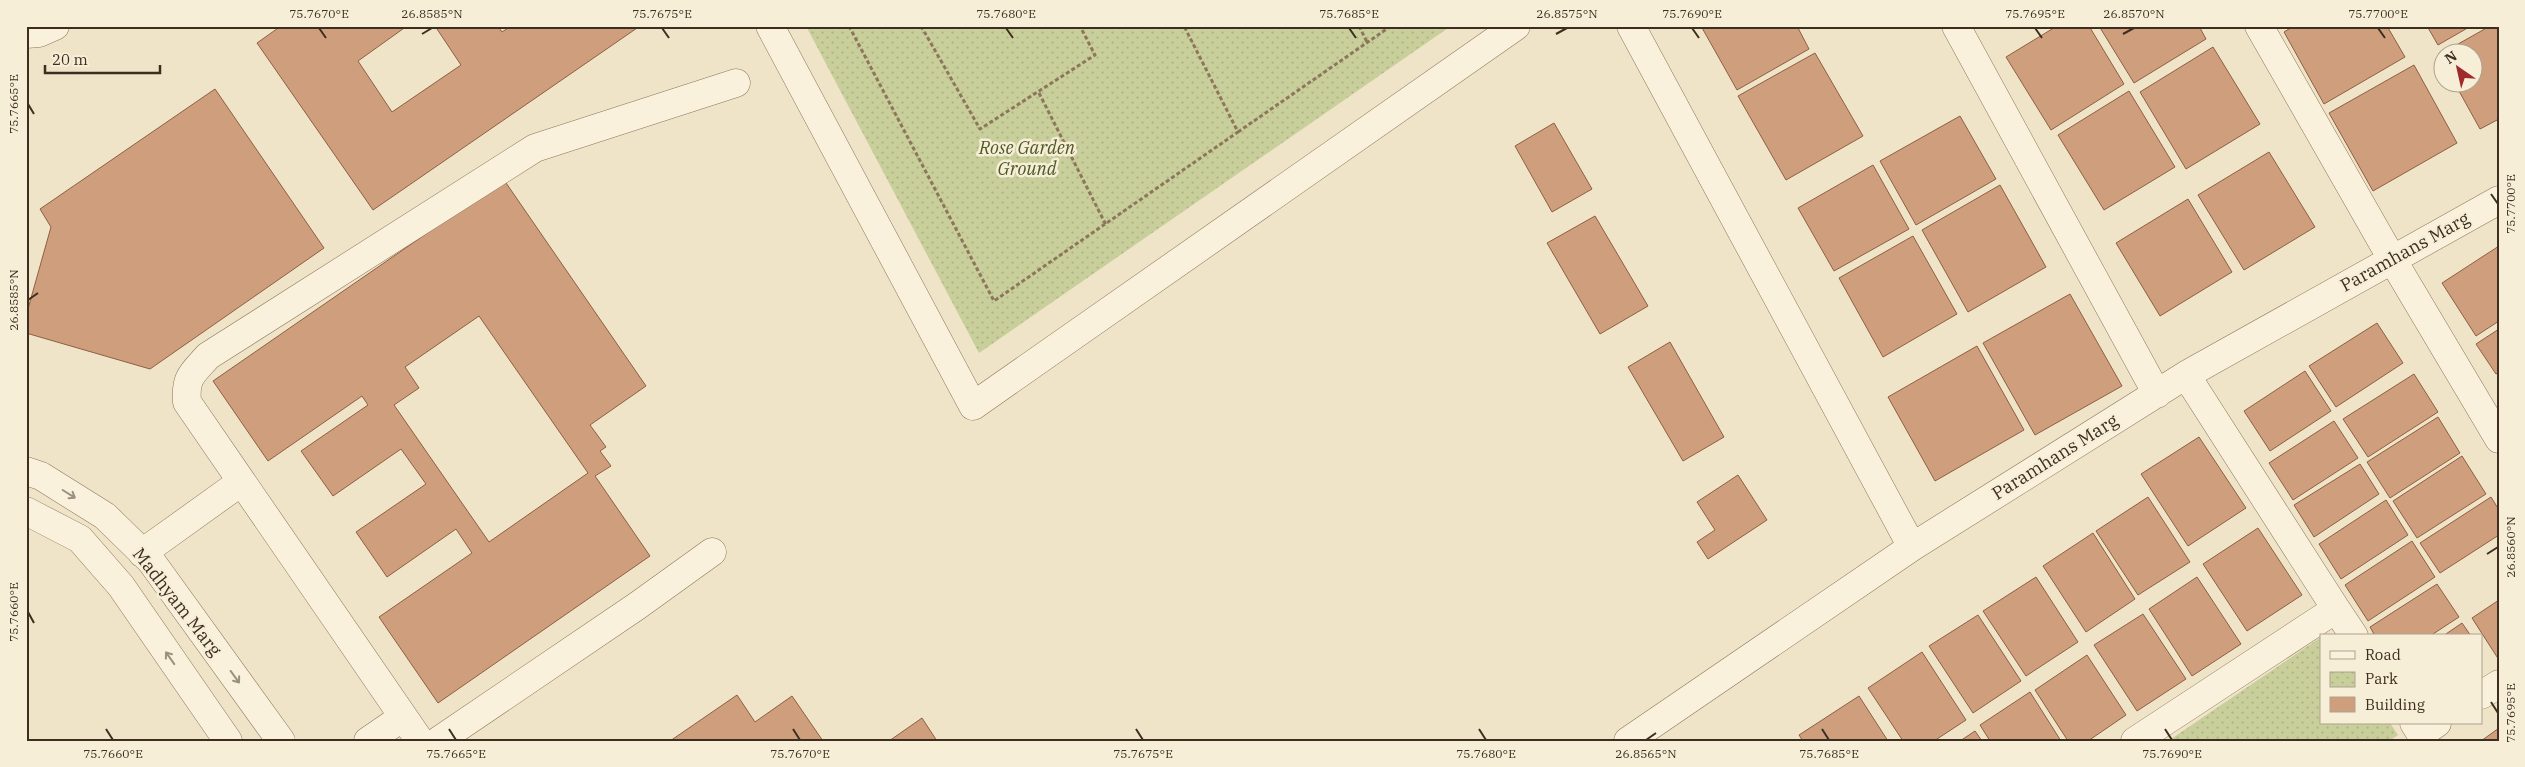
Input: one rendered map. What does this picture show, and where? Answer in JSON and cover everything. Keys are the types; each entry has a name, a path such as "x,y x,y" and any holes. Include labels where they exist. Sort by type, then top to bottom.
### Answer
{"street":[{"path":"26,34 39,33 55,26"},
{"path":"770,26 973,406 1516,26"},
{"path":"1630,26 1912,547"},
{"path":"1956,26 2157,394"},
{"path":"2259,26 2392,259 2499,438"},
{"path":"420,741 187,402 186,386 194,371 208,356 535,148 736,84"},
{"name":"Paramhans Marg","path":"1628,741 1912,547 2186,375 2499,200"},
{"path":"2186,375 2353,634"},
{"name":"Madhyam Marg","path":"26,471 41,476 105,516 142,553 281,741"},
{"path":"142,553 242,482"},
{"name":"Madhyam Marg","path":"26,511 80,539 121,586 226,739"},
{"path":"438,741 637,606 712,552"},
{"path":"2135,741 2336,609"},
{"path":"2482,694 2499,684"},
{"path":"368,741 403,717"}],"path":[{"path":"850,26 994,301 1391,26"},
{"path":"921,26 980,130 1095,55 1080,26"},
{"path":"1184,26 1238,132"},
{"path":"1359,26 1367,42"},
{"path":"1039,93 1106,225"}],"green space":[{"name":"Rose Garden Ground","path":"806,26 1451,26 979,353"},
{"path":"2320,638 2320,724 2391,724 2398,735 2389,741 2168,741"}],"building":[{"path":"281,26 407,26 358,61 392,112 461,65 435,26 498,26 502,32 511,26 640,26 373,210 257,43"},
{"path":"1701,26 1797,26 1809,49 1737,90"},
{"path":"2057,26 2089,26 2124,84 2051,130 2006,57"},
{"path":"2099,26 2199,26 2206,39 2134,83"},
{"path":"2294,26 2387,26 2405,57 2324,104 2284,32"},
{"path":"2427,26 2471,26 2443,42 2436,42"},
{"path":"2490,26 2499,26 2499,119 2480,129 2460,92 2482,92 2482,42 2462,42"},
{"path":"2213,47 2260,124 2186,169 2140,92"},
{"path":"1815,53 1863,136 1786,180 1738,96"},
{"path":"2414,65 2457,143 2373,191 2329,113"},
{"path":"215,89 324,248 150,369 26,333 26,316 51,227 40,209"},
{"path":"2129,91 2175,167 2104,210 2058,135"},
{"path":"1960,116 1996,179 1916,225 1880,161"},
{"path":"1554,123 1592,189 1552,212 1515,146"},
{"path":"2269,152 2315,227 2244,270 2198,195"},
{"path":"1873,165 1909,229 1834,271 1798,208"},
{"path":"504,180 646,386 590,425 606,447 600,451 611,466 595,476 650,556 438,703 379,617 472,553 456,529 387,577 356,532 426,484 401,449 333,496 301,451 368,405 362,396 268,461 213,381","holes":["479,316 588,473 489,542 394,405 419,388 405,367"]},
{"path":"2000,185 2046,267 1968,312 1922,230"},
{"path":"2188,199 2232,272 2160,316 2116,243"},
{"path":"1595,216 1648,306 1600,334 1547,243"},
{"path":"1913,236 1957,314 1883,357 1839,278"},
{"path":"2499,246 2499,321 2476,336 2442,283"},
{"path":"2070,294 2122,386 2035,435 1983,343"},
{"path":"2377,323 2403,363 2336,407 2309,366"},
{"path":"2499,329 2499,372 2496,374 2476,344"},
{"path":"1670,342 1724,437 1683,461 1628,367"},
{"path":"1977,346 2024,430 1935,481 1888,397"},
{"path":"2305,371 2331,411 2270,451 2244,411"},
{"path":"2414,374 2438,412 2368,457 2343,419"},
{"path":"2438,417 2460,453 2390,498 2367,462"},
{"path":"2334,421 2358,458 2293,500 2269,463"},
{"path":"2199,437 2246,508 2188,546 2141,474"},
{"path":"2462,456 2486,494 2417,538 2393,501"},
{"path":"2360,464 2379,494 2314,537 2294,505"},
{"path":"1738,475 1767,520 1708,559 1697,542 1715,530 1697,502"},
{"path":"2148,497 2190,562 2138,595 2096,531"},
{"path":"2491,497 2499,510 2499,535 2440,573 2420,543"},
{"path":"2386,500 2408,535 2341,579 2319,544"},
{"path":"2258,528 2302,595 2247,631 2203,564"},
{"path":"2093,533 2135,599 2086,632 2043,566"},
{"path":"2412,541 2435,577 2368,621 2345,585"},
{"path":"2036,577 2078,642 2026,676 1983,611"},
{"path":"2197,577 2241,644 2192,676 2149,609"},
{"path":"2437,584 2459,617 2433,634 2374,634 2370,627"},
{"path":"2499,600 2499,660 2472,618"},
{"path":"2143,614 2186,679 2137,711 2094,645"},
{"path":"1978,615 2021,681 1973,713 1929,646"},
{"path":"2462,623 2470,634 2446,634"},
{"path":"1922,652 1966,720 1934,741 1903,741 1868,688"},
{"path":"2087,655 2126,715 2088,741 2068,741 2035,690"},
{"path":"2030,692 2061,741 1990,741 1980,725"},
{"path":"737,695 755,722 792,696 823,741 670,741"},
{"path":"1859,696 1888,741 1803,741 1799,735"},
{"path":"922,718 937,741 889,741"},
{"path":"2499,728 2499,741 2481,741"},
{"path":"1975,731 1982,741 1960,741"}]}
